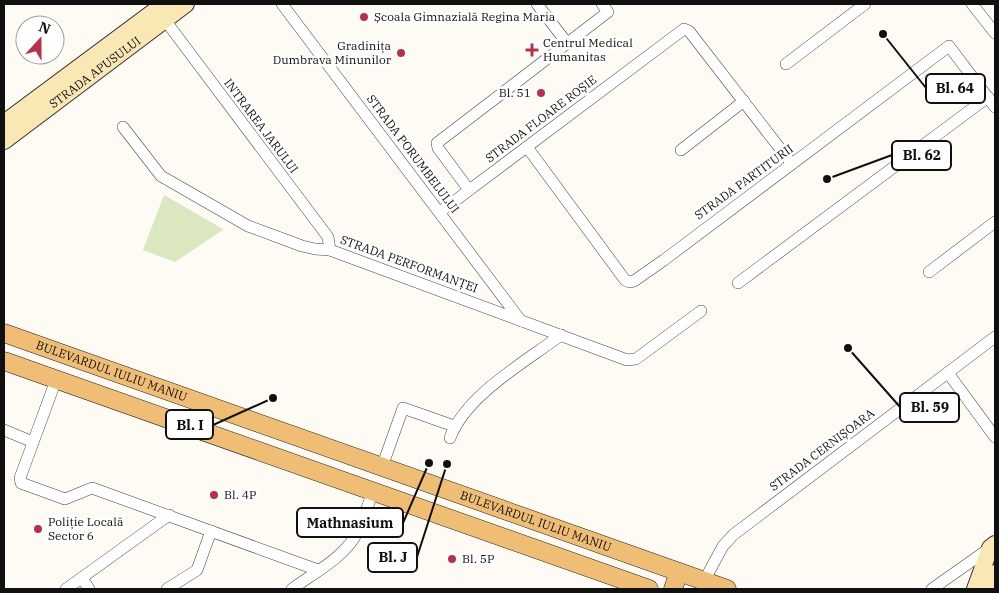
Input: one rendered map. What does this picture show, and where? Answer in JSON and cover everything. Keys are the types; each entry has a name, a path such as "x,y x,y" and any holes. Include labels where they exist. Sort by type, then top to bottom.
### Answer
{"main road":[{"name":"STRADA APUSULUI","path":"5,132 164,12 186,4"},
{"name":"BULEVARDUL IULIU MANIU","path":"4,334 727,589"},
{"name":"BULEVARDUL IULIU MANIU","path":"4,361 649,589"},
{"path":"373,491 382,467"},
{"path":"975,589 994,549"},
{"path":"673,589 679,572"},
{"path":"989,589 995,573"}],"street":[{"name":"STRADA PORUMBELULUI","path":"282,4 521,320"},
{"path":"537,4 567,43"},
{"path":"786,64 865,4"},
{"path":"972,4 995,33"},
{"path":"469,190 438,148 437,143 567,43 605,8"},
{"name":"INTRAREA JARULUI","path":"164,12 328,237 330,250"},
{"name":"STRADA FLOARE ROȘIE","path":"440,212 684,29 689,31 792,164"},
{"name":"STRADA PARTITURII","path":"527,147 625,280 629,282 634,281 664,260 949,46 995,107"},
{"path":"738,283 988,97"},
{"path":"681,150 744,102"},
{"name":"STRADA PERFORMANȚEI","path":"123,127 161,176 248,226 302,246 330,250 627,360 634,360 701,311"},
{"path":"930,272 995,222"},
{"path":"450,438 454,426 480,394 561,335"},
{"name":"STRADA CERNIȘOARA","path":"704,581 723,546 732,535 995,337"},
{"path":"948,373 995,436"},
{"path":"56,380 20,478 21,483 65,499 92,488 318,570"},
{"path":"382,467 403,408 454,426"},
{"path":"4,430 34,442"},
{"path":"292,589 340,554 354,538 373,491"},
{"path":"66,589 169,515"},
{"path":"167,589 196,570 211,530"},
{"path":"932,589 994,549"},
{"path":"82,578 89,589"}],"green space":[{"path":"164,195 224,229 175,262 143,250"}],"place":[{"name":"Școala Gimnazială Regina Maria","path":"364,17"},
{"name":"Bl. 64","path":"883,34"},
{"name":"Centrul Medical Humanitas","path":"532,50"},
{"name":"Gradinița Dumbrava Minunilor","path":"401,53"},
{"name":"Bl. 51","path":"541,93"},
{"name":"Bl. 62","path":"827,179"},
{"name":"Bl. 59","path":"848,348"},
{"name":"Bl. I","path":"273,398"},
{"name":"Mathnasium","path":"429,463"},
{"name":"Bl. J","path":"447,464"},
{"name":"Bl. 4P","path":"214,495"},
{"name":"Poliție Locală Sector 6","path":"38,529"},
{"name":"Bl. 5P","path":"452,559"}]}
